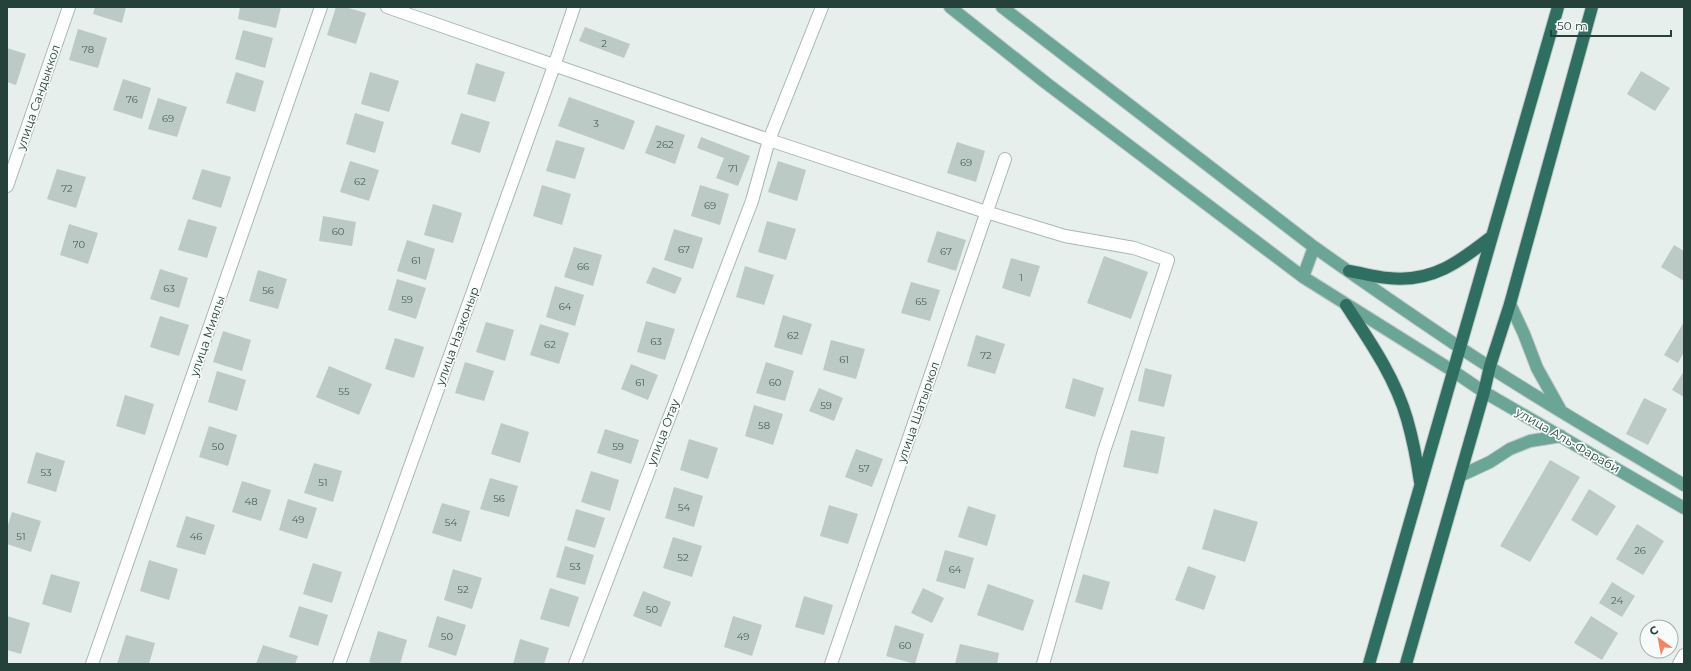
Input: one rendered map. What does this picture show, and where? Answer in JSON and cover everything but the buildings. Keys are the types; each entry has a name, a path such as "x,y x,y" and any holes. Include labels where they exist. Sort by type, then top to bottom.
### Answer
{"highway":[{"path":"1369,664 1558,7"},
{"path":"1406,664 1484,392 1490,366 1510,304 1592,7"},
{"path":"1349,271 1388,278 1420,278 1449,267 1491,237"},
{"path":"1346,305 1380,359 1394,385 1411,431 1420,486"}],"main road":[{"name":"улица Аль-Фараби","path":"950,7 1046,83 1303,277 1484,392 1684,508"},
{"name":"улица Аль-Фараби","path":"1002,7 1314,247 1460,347 1562,412 1684,485"},
{"path":"1303,277 1314,247"},
{"path":"1510,304 1524,334 1537,368 1562,412"},
{"path":"1460,476 1490,462 1510,449 1530,441 1561,436"}],"street":[{"name":"улица Сандыккол","path":"7,186 69,7"},
{"name":"улица Миялы","path":"92,664 321,7"},
{"path":"387,7 769,140 986,212 1065,236 1134,248 1168,260 1104,451 1043,664"},
{"name":"улица Назконыр","path":"339,664 574,7"},
{"name":"улица Отау","path":"576,664 752,201 769,140 822,7"},
{"name":"улица Шатыркол","path":"831,664 1005,159"},
{"path":"1679,664 1684,655"}]}
